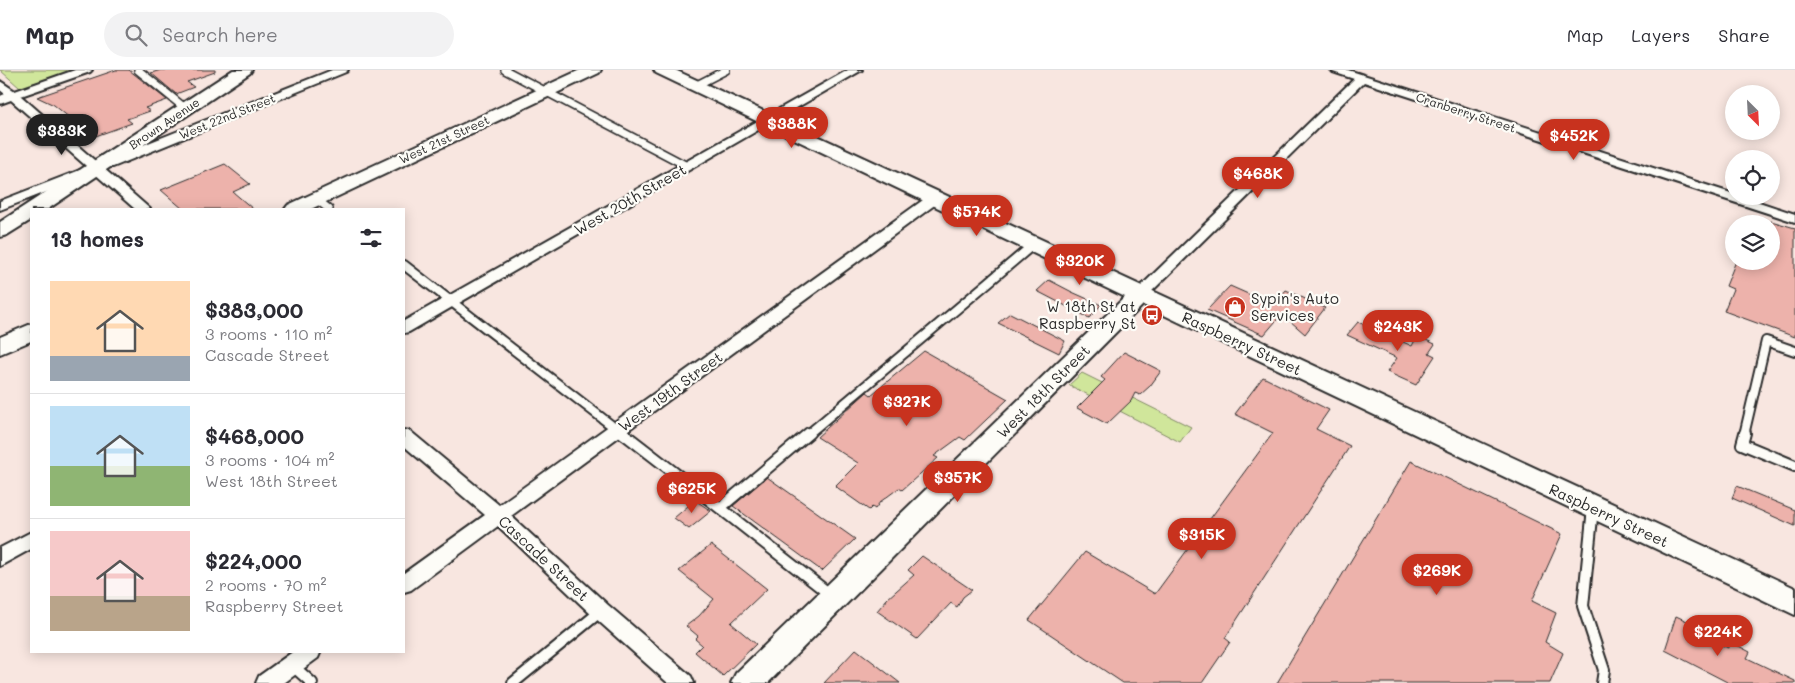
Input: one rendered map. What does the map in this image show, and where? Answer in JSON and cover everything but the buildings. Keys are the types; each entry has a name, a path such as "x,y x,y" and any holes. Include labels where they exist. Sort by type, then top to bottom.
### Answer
{"street":[{"path":"0,100 86,70"},
{"name":"Brown Avenue","path":"36,208 244,70"},
{"name":"West 22nd Street","path":"0,206 342,70"},
{"name":"West 21st Street","path":"300,208 322,204 593,70"},
{"name":"Raspberry Street","path":"662,70 1795,602"},
{"name":"West 20th Street","path":"405,327 856,70"},
{"name":"Cranberry Street","path":"1337,70 1795,218"},
{"name":"West 18th Street","path":"747,683 1362,78"},
{"path":"0,84 142,208"},
{"name":"West 19th Street","path":"405,583 935,198"},
{"name":"Brown Avenue","path":"0,231 30,212"},
{"path":"0,346 30,332"},
{"name":"Cascade Street","path":"405,437 498,515 601,611 683,683"},
{"path":"0,558 30,541"},
{"path":"267,683 307,653"}],"lane":[{"path":"138,70 186,108"},
{"path":"505,70 687,166"},
{"path":"695,86 726,70"},
{"path":"720,508 1034,244"},
{"path":"405,267 618,428 833,597"},
{"path":"1795,351 1766,341 1742,444 1795,466"},
{"path":"1594,508 1583,606 1604,670 1602,683"},
{"path":"513,683 601,611"},
{"path":"292,665 312,683"}],"green space":[{"path":"0,70 73,70 20,88"},
{"path":"1082,373 1191,427 1180,442 1069,385"}],"place":[{"name":"Sypin's Auto Services","path":"1235,307"},
{"name":"W 18th St at Raspberry St","path":"1152,315"}]}
